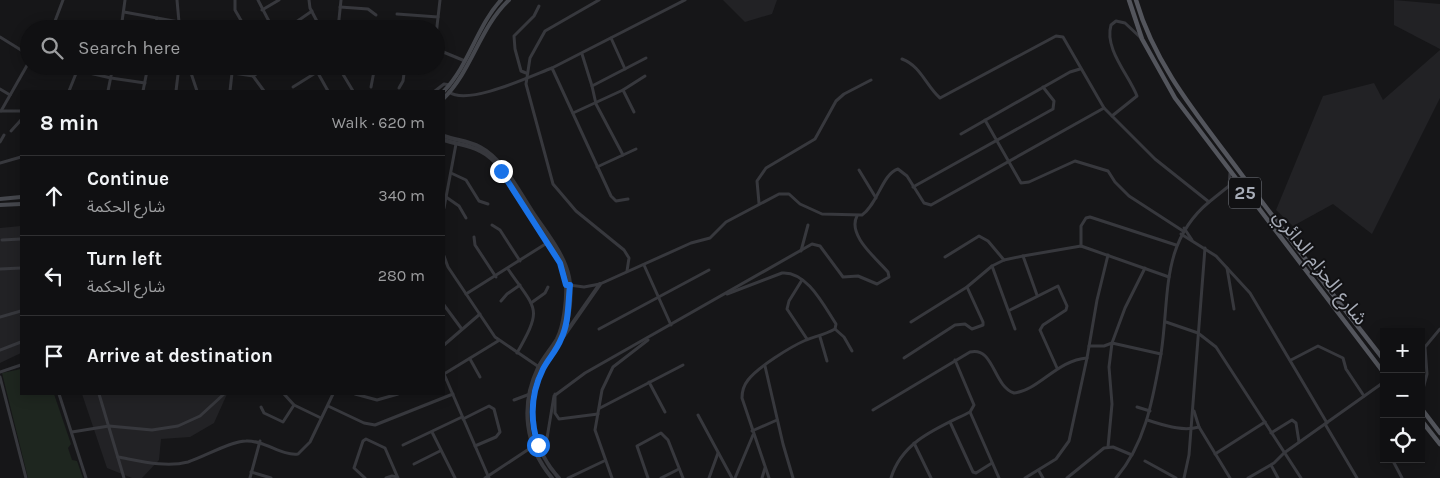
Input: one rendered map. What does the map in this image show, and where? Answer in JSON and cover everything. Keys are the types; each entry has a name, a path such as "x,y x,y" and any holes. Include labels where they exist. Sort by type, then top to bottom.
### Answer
{"main road":[{"path":"445,90 465,61 497,2 502,0"},
{"path":"445,97 468,67 494,16 507,0"},
{"name":"شارع الحزام الدائري","path":"1129,0 1142,39 1167,87 1302,268 1380,368"},
{"name":"شارع الحزام الدائري","path":"1136,0 1146,30 1170,78 1308,263 1380,355"},
{"path":"0,199 20,197"},
{"path":"0,205 20,204"},
{"path":"1302,268 1308,263"},
{"path":"1425,413 1440,433"},
{"path":"1425,425 1440,444"}],"street":[{"path":"56,20 63,0"},
{"path":"123,20 126,0"},
{"path":"177,0 179,20"},
{"path":"235,0 235,10 241,20"},
{"path":"258,0 268,20"},
{"path":"262,10 279,0"},
{"path":"309,0 316,20"},
{"path":"339,20 341,0"},
{"path":"438,20 440,0"},
{"path":"599,0 545,31 534,48 525,75 530,104 554,184 571,207 624,250 628,258 627,271"},
{"path":"450,92 461,97 515,83 525,75 552,68 582,54 684,0"},
{"path":"525,75 518,64 514,36 534,16 538,6"},
{"path":"340,7 368,9 376,15"},
{"path":"299,20 312,11"},
{"path":"124,12 168,20"},
{"path":"397,14 438,17"},
{"path":"1112,116 1137,96 1114,49 1110,35 1111,25 1116,21 1123,21 1142,39"},
{"path":"902,59 910,62 920,71 940,98 1056,36 1063,37 1104,108 1155,159 1210,202"},
{"path":"0,37 20,49"},
{"path":"611,38 625,69"},
{"path":"445,52 465,61"},
{"path":"582,54 596,104 623,155"},
{"path":"592,86 646,58"},
{"path":"552,68 613,200 620,202 628,199"},
{"path":"961,134 1043,87 1080,69"},
{"path":"0,111 22,75"},
{"path":"69,90 75,75"},
{"path":"96,75 145,83"},
{"path":"108,90 112,75"},
{"path":"143,90 146,75"},
{"path":"176,90 177,75"},
{"path":"191,75 197,90"},
{"path":"230,90 232,75"},
{"path":"246,75 253,76 263,90"},
{"path":"293,87 312,75"},
{"path":"319,75 327,90"},
{"path":"343,75 352,90"},
{"path":"370,87 373,75"},
{"path":"399,88 404,75"},
{"path":"573,113 596,104 645,76"},
{"path":"759,203 757,182 766,168 815,138 836,101 844,94 871,80"},
{"path":"436,90 444,84 450,85"},
{"path":"913,187 1053,108 1054,101 1043,87"},
{"path":"0,89 10,95"},
{"path":"623,90 634,112"},
{"path":"568,285 584,287 600,284 691,243 710,238 726,222 759,203 785,193 789,194 800,204 822,214 857,216 867,211 888,176 896,169 907,176 924,203 931,205 1104,108"},
{"path":"0,111 20,111"},
{"path":"985,120 1021,183 1030,182 1075,161 1108,171 1120,188 1129,196 1183,231 1228,268 1250,293 1291,360 1357,478"},
{"path":"11,131 20,121"},
{"path":"0,142 4,135"},
{"path":"445,136 478,146 497,161 555,247 566,267 568,285 566,326 561,339"},
{"path":"445,140 477,149 493,161 548,243 562,268 568,285 559,334 539,367 530,394 528,426 532,447 552,478"},
{"path":"445,202 445,190 451,173 456,144"},
{"path":"597,168 636,149"},
{"path":"0,163 20,157"},
{"path":"859,170 876,198"},
{"path":"451,173 466,180 479,201 488,204"},
{"path":"1229,186 1230,173"},
{"path":"1116,478 1132,455 1150,411 1166,322 1169,277 1178,240 1197,212 1229,186 1240,186"},
{"path":"446,197 459,206 466,218"},
{"path":"538,445 547,438 552,398 556,394 585,373 671,326 723,294 800,251 817,244 844,277 858,276 877,284 886,281 889,277 888,272 856,232 854,221 857,216"},
{"path":"1081,246 1081,226 1086,218 1090,216 1176,245"},
{"path":"492,225 500,230 520,261"},
{"path":"800,251 808,225"},
{"path":"1183,231 1193,240"},
{"path":"945,257 979,236 988,241 1004,260"},
{"path":"474,237 475,245 496,277"},
{"path":"2,240 20,238"},
{"path":"1178,240 1193,240"},
{"path":"466,294 548,243"},
{"path":"911,322 967,287 992,266 1004,260 1081,246 1169,277"},
{"path":"1184,478 1188,461 1191,429 1205,248"},
{"path":"1026,478 1060,455 1069,441 1097,300 1108,255"},
{"path":"1024,256 1037,295"},
{"path":"644,265 671,326"},
{"path":"445,266 498,341 539,367"},
{"path":"992,266 1010,310 1015,329"},
{"path":"0,270 20,268"},
{"path":"1108,447 1112,404 1109,367 1112,343 1125,308 1144,268"},
{"path":"1228,268 1234,309"},
{"path":"508,269 531,303 535,313 534,322 517,353"},
{"path":"599,329 709,270"},
{"path":"723,294 782,273 791,273 802,280 818,297 836,324 835,329"},
{"path":"802,280 789,300 787,309 807,339"},
{"path":"559,478 538,445 533,424 534,394 544,367 561,339 600,284"},
{"path":"1010,310 1058,285 1067,306 1066,310 1042,325 1040,330 1057,368"},
{"path":"501,301 520,286"},
{"path":"531,303 545,293 548,287"},
{"path":"904,358 955,325 965,324 972,329 982,325 983,322 967,287"},
{"path":"445,306 461,328"},
{"path":"0,317 20,311"},
{"path":"445,344 461,328 480,314"},
{"path":"1166,322 1198,333 1212,343 1224,358 1300,478"},
{"path":"769,478 753,436 742,393 749,378 764,366 807,339 820,337 835,329"},
{"path":"835,329 844,337 852,351"},
{"path":"1425,381 1427,374 1425,347 1440,329"},
{"path":"612,478 604,461 594,430 602,390 608,374 620,361 652,336"},
{"path":"820,337 827,361"},
{"path":"445,373 498,341"},
{"path":"0,350 20,342"},
{"path":"1089,346 1104,346 1112,343 1161,354"},
{"path":"1291,360 1318,346 1334,352 1343,358 1346,369 1364,396"},
{"path":"873,410 970,352 981,352 1006,389 1014,392 1026,389 1074,359 1087,358"},
{"path":"470,359 480,377"},
{"path":"891,478 900,455 914,443 970,412 974,405 955,360"},
{"path":"0,372 20,365"},
{"path":"599,408 683,365"},
{"path":"764,366 793,478"},
{"path":"445,376 487,477 532,447"},
{"path":"0,377 26,478"},
{"path":"650,382 665,412"},
{"path":"1248,478 1271,465 1284,453 1380,385"},
{"path":"328,406 364,423 375,425 453,394"},
{"path":"514,400 530,394"},
{"path":"556,394 555,413 559,420 598,414"},
{"path":"59,395 86,478"},
{"path":"99,395 124,478"},
{"path":"72,432 109,426 152,430 178,426 200,416 223,395"},
{"path":"285,395 294,405 322,418"},
{"path":"118,457 174,464 188,462 240,441 260,441 285,452 298,454 306,448 333,395"},
{"path":"359,395 377,400 394,395"},
{"path":"261,407 264,413 282,422 294,405"},
{"path":"403,445 490,406 494,409 500,432 496,437 475,446"},
{"path":"1137,407 1150,411"},
{"path":"1192,407 1200,427 1230,478"},
{"path":"970,412 999,478"},
{"path":"698,415 733,478"},
{"path":"752,430 777,420"},
{"path":"1147,420 1167,426 1191,429 1200,427"},
{"path":"1271,433 1292,420 1296,423 1299,442"},
{"path":"950,422 973,472 992,463"},
{"path":"1215,454 1265,422"},
{"path":"432,432 454,478"},
{"path":"648,478 637,446 659,434 664,434 668,440 683,478"},
{"path":"733,478 753,436"},
{"path":"365,478 354,468 363,441 366,439 385,448 398,478"},
{"path":"250,478 260,441"},
{"path":"914,443 931,478"},
{"path":"1067,478 1099,451 1108,447 1132,455"},
{"path":"414,464 440,451"},
{"path":"709,478 718,453"},
{"path":"568,478 604,461"},
{"path":"1145,462 1176,478"},
{"path":"1394,463 1402,478"},
{"path":"1271,465 1278,478"},
{"path":"762,478 765,467"},
{"path":"660,478 680,469"},
{"path":"1039,471 1043,478"},
{"path":"251,472 271,478"},
{"path":"386,478 392,476 398,478"}],"shaded area":[{"path":"723,0 777,0 772,14 745,22"},
{"path":"1394,0 1440,4 1440,49 1394,25"},
{"path":"1440,50 1440,98 1372,234 1333,204 1293,226 1276,210 1323,96 1374,83 1383,100"},
{"path":"20,226 20,353 0,363 0,228"},
{"path":"20,369 20,395 54,395 71,444 68,448 72,460 77,461 83,478 28,478 2,373"},
{"path":"82,395 227,395 214,423 190,437 161,439 159,460 142,478 132,478 107,468"}],"route":[{"path":"501,171 560,263 566,285 570,285 566,326 561,339 538,379 534,394 532,412 538,445"}]}
